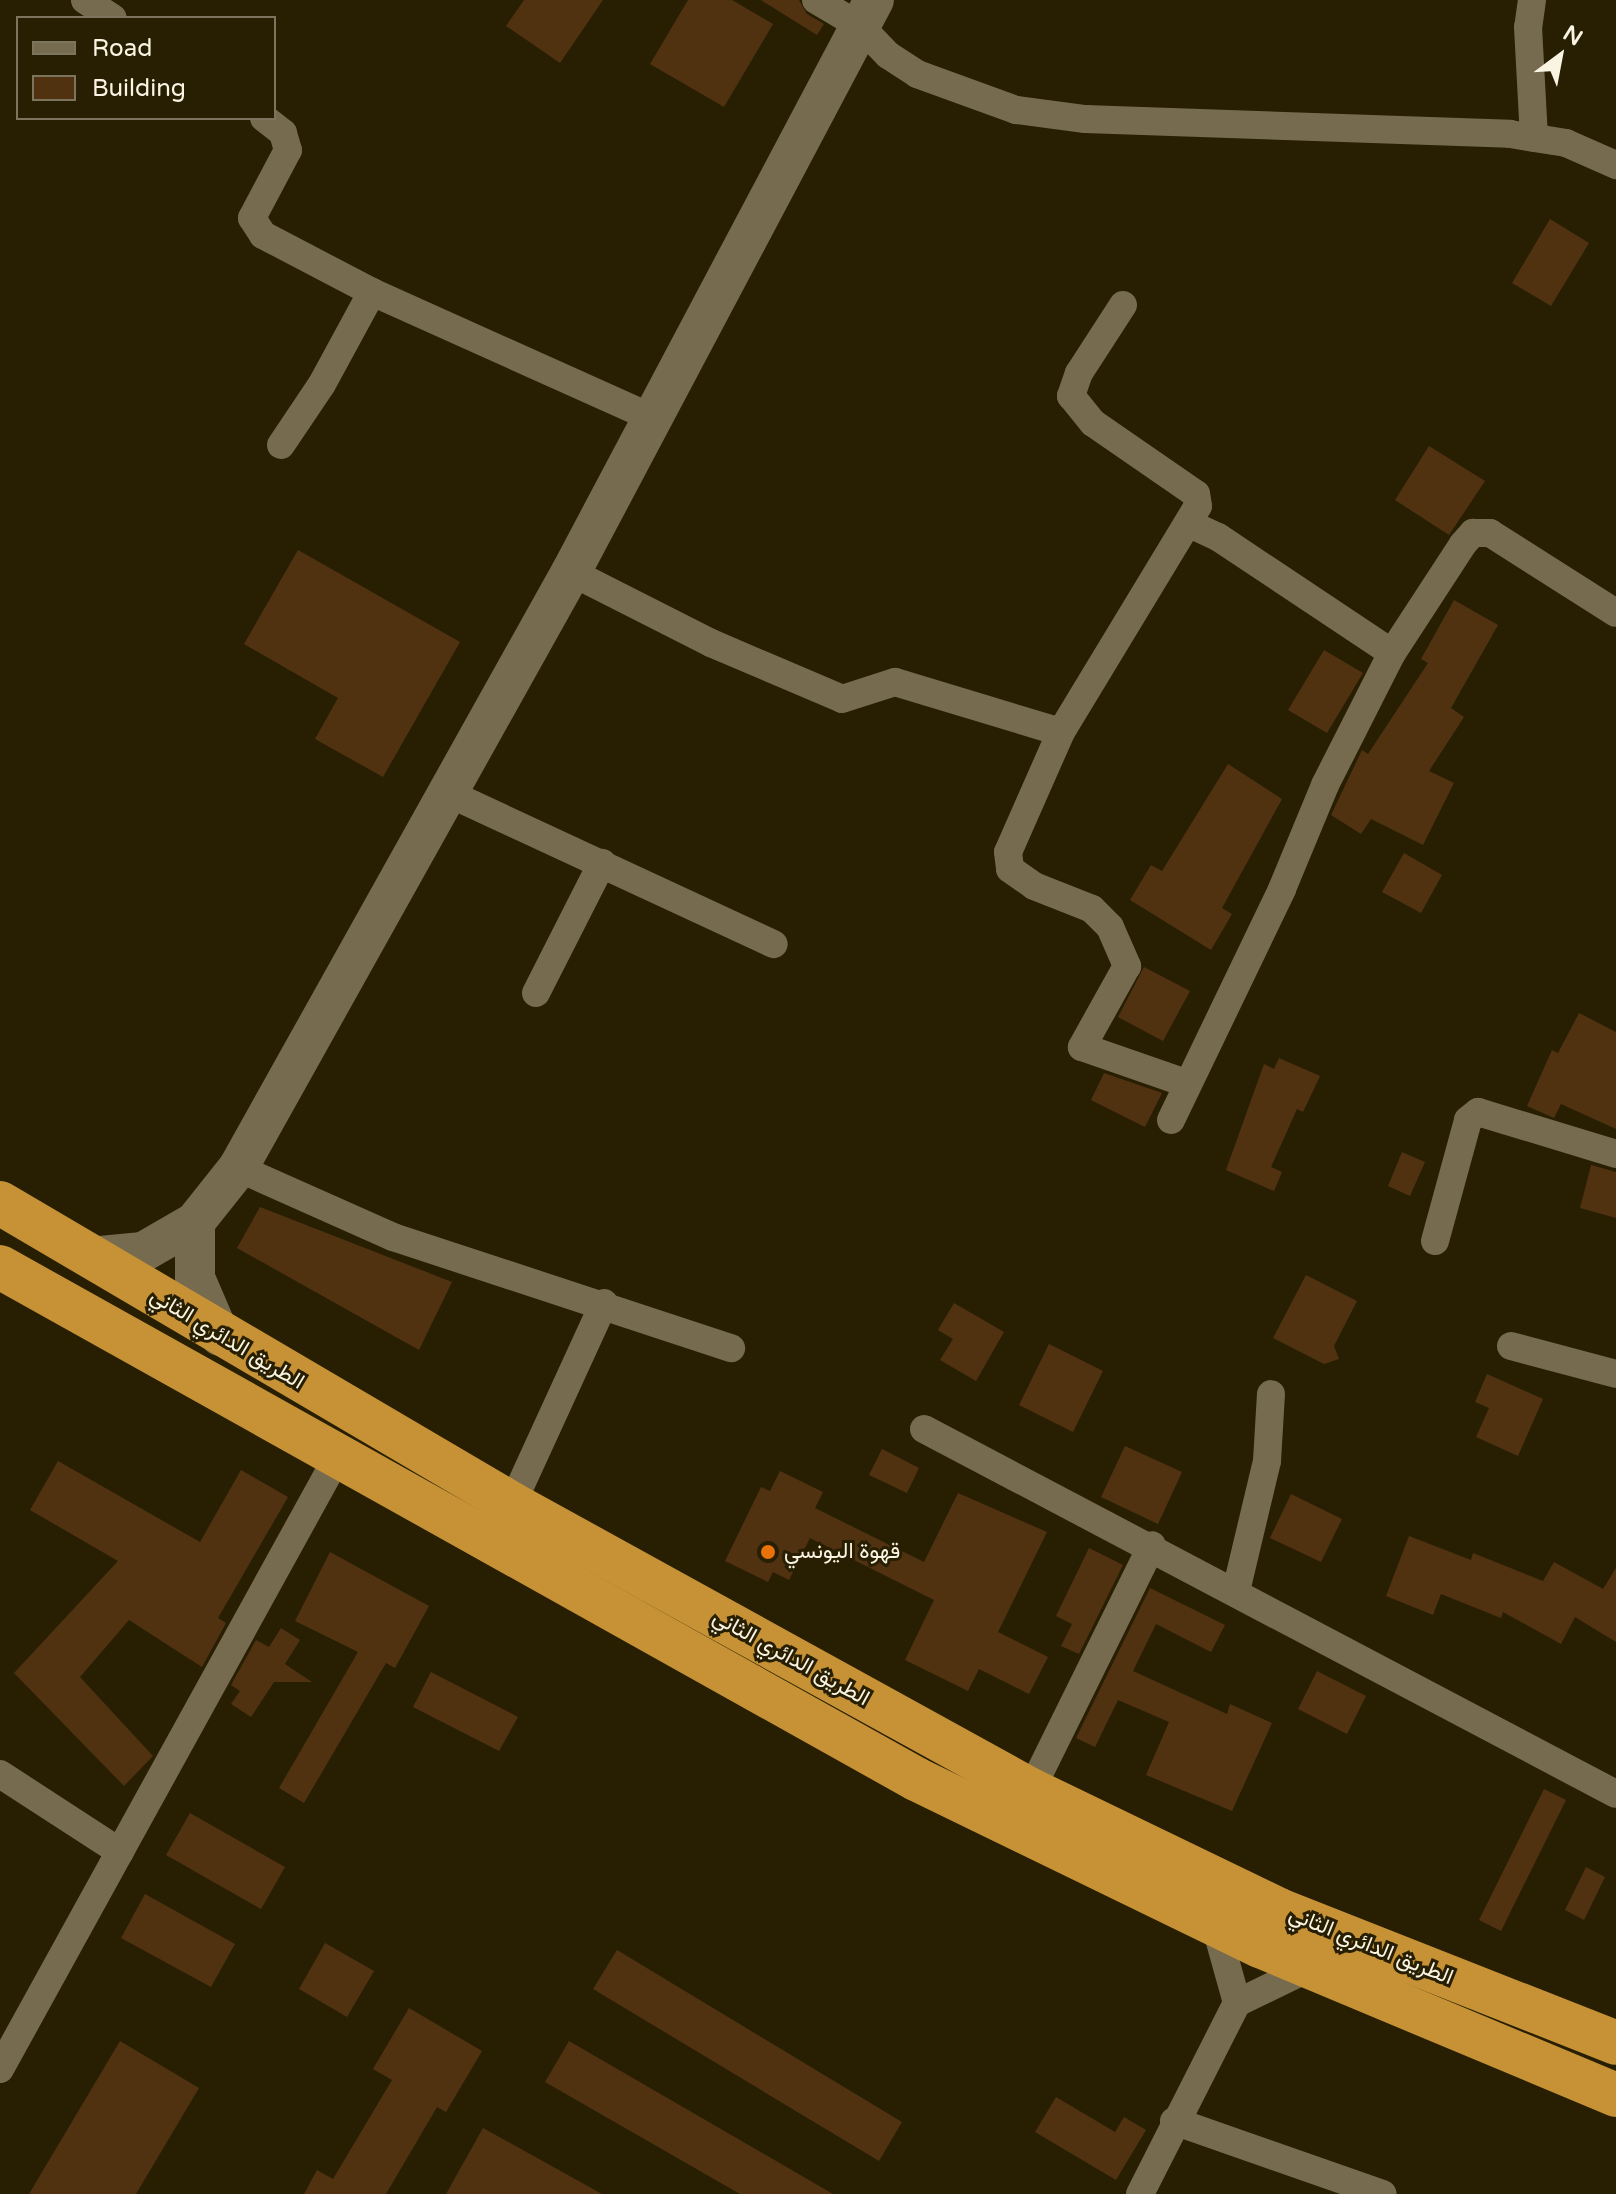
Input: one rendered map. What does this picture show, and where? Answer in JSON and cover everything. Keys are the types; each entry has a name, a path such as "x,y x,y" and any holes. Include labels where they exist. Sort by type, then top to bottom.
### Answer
{"highway":[{"name":"الطريق الدائري الثاني","path":"0,1203 220,1336 512,1504 1031,1790 1279,1910 1616,2043"},
{"name":"الطريق الدائري الثاني","path":"0,1267 916,1779 1215,1924 1616,2095"}],"street":[{"path":"85,0 110,16"},
{"path":"816,0 867,13 888,55 917,74 1016,110 1085,119 1534,138 1566,143 1616,165"},
{"path":"1532,0 1528,27 1534,138"},
{"path":"90,1257 143,1252 195,1222 238,1168 571,572 867,13"},
{"path":"267,120 283,133 288,150 251,224 263,235 372,292 652,418"},
{"path":"281,445 322,384 372,292"},
{"path":"1123,305 1079,373 1071,396 1093,423 1196,494 1198,506 1192,525 1061,732 1008,852 1010,869 1034,886 1092,909 1110,927 1127,966 1082,1047 1188,1084"},
{"path":"1192,525 1218,537 1392,653"},
{"path":"1171,1120 1282,889 1325,785 1392,653 1463,544 1483,531 1616,613"},
{"path":"571,572 711,643 842,699 895,682 1061,732"},
{"path":"448,793 774,944"},
{"path":"536,993 602,863"},
{"path":"1435,1241 1468,1120 1478,1112 1616,1154"},
{"path":"238,1168 393,1237 604,1303 731,1348"},
{"path":"195,1222 195,1278 220,1336"},
{"path":"512,1504 604,1303"},
{"path":"1511,1346 1616,1374"},
{"path":"1236,1591 1267,1461 1271,1394"},
{"path":"924,1429 1152,1545 1616,1794"},
{"path":"0,2069 338,1456"},
{"path":"1031,1790 1152,1545"},
{"path":"0,1774 120,1852"},
{"path":"1215,1924 1237,2003"},
{"path":"1140,2194 1174,2121 1237,2003 1311,1967"},
{"path":"1174,2121 1341,2187 1383,2194"}],"building":[{"path":"524,0 603,0 560,63 506,26"},
{"path":"688,0 732,0 773,24 724,107 650,64"},
{"path":"761,0 799,0 807,14 824,24 817,35"},
{"path":"1550,219 1589,243 1551,306 1512,283"},
{"path":"1429,446 1485,481 1449,535 1395,500"},
{"path":"298,550 460,642 383,777 315,739 338,698 244,644"},
{"path":"1454,600 1498,625 1451,708 1464,717 1429,771 1454,783 1423,845 1371,819 1361,834 1331,815 1362,750 1368,754 1428,663 1421,659"},
{"path":"1324,650 1363,673 1327,733 1288,710"},
{"path":"1228,764 1282,799 1222,908 1232,914 1211,950 1130,900 1151,865 1162,871"},
{"path":"1404,853 1442,875 1421,913 1382,892"},
{"path":"1144,967 1190,991 1163,1041 1118,1017"},
{"path":"1579,1013 1616,1032 1616,1129 1561,1104 1554,1118 1527,1106 1552,1050 1558,1053"},
{"path":"1279,1058 1320,1076 1303,1112 1297,1109 1271,1167 1282,1172 1274,1191 1226,1170 1264,1064 1274,1069"},
{"path":"1104,1073 1162,1093 1145,1127 1091,1100"},
{"path":"1402,1152 1425,1162 1410,1196 1388,1186"},
{"path":"1591,1165 1616,1172 1616,1218 1580,1208"},
{"path":"260,1207 452,1282 419,1350 237,1248"},
{"path":"1306,1275 1357,1301 1334,1346 1339,1359 1324,1364 1273,1338"},
{"path":"954,1303 1004,1332 976,1381 940,1360 953,1339 938,1330"},
{"path":"1049,1344 1103,1371 1073,1432 1019,1405"},
{"path":"1487,1374 1543,1399 1518,1456 1476,1437 1489,1408 1475,1402"},
{"path":"1125,1446 1182,1472 1158,1524 1101,1497"},
{"path":"882,1449 919,1468 907,1493 869,1475"},
{"path":"58,1461 200,1542 241,1470 288,1497 218,1618 226,1623 202,1667 129,1620 80,1677 153,1756 124,1786 14,1673 118,1561 30,1510"},
{"path":"780,1471 823,1492 815,1508 924,1562 958,1493 1047,1532 998,1632 1048,1657 1029,1694 979,1669 968,1691 905,1660 934,1600 810,1538 789,1580 773,1572 768,1582 725,1561 761,1487 770,1491"},
{"path":"1291,1494 1342,1519 1321,1562 1270,1538"},
{"path":"1409,1536 1471,1560 1473,1553 1543,1581 1554,1562 1603,1589 1616,1568 1616,1642 1575,1617 1561,1644 1503,1612 1501,1618 1441,1594 1433,1615 1386,1596"},
{"path":"1089,1548 1123,1565 1079,1654 1061,1646 1072,1624 1056,1616"},
{"path":"330,1552 429,1606 395,1668 386,1663 304,1803 279,1788 358,1652 295,1621"},
{"path":"1150,1588 1225,1625 1211,1652 1156,1624 1133,1671 1227,1714 1230,1704 1272,1723 1232,1811 1146,1775 1169,1722 1118,1700 1095,1747 1076,1738"},
{"path":"281,1628 300,1640 285,1664 312,1682 274,1682 251,1717 231,1704 240,1691 231,1685 256,1640 269,1647"},
{"path":"1317,1671 1366,1696 1347,1734 1298,1709"},
{"path":"431,1672 518,1717 499,1751 413,1707"},
{"path":"1544,1789 1566,1800 1501,1931 1479,1920"},
{"path":"190,1813 285,1867 261,1909 166,1855"},
{"path":"1586,1867 1605,1877 1584,1920 1565,1910"},
{"path":"145,1894 235,1944 211,1987 121,1938"},
{"path":"325,1943 374,1971 347,2017 299,1989"},
{"path":"617,1950 902,2122 879,2161 593,1989"},
{"path":"409,2008 482,2051 446,2112 437,2107 386,2194 304,2194 317,2170 333,2179 392,2080 373,2069"},
{"path":"120,2041 199,2088 136,2194 29,2194"},
{"path":"569,2041 833,2194 740,2194 545,2082"},
{"path":"1056,2097 1115,2132 1124,2117 1146,2130 1116,2180 1035,2132"},
{"path":"483,2128 602,2194 446,2194"}],"place":[{"name":"قهوة اليونسي","path":"768,1552"}]}
